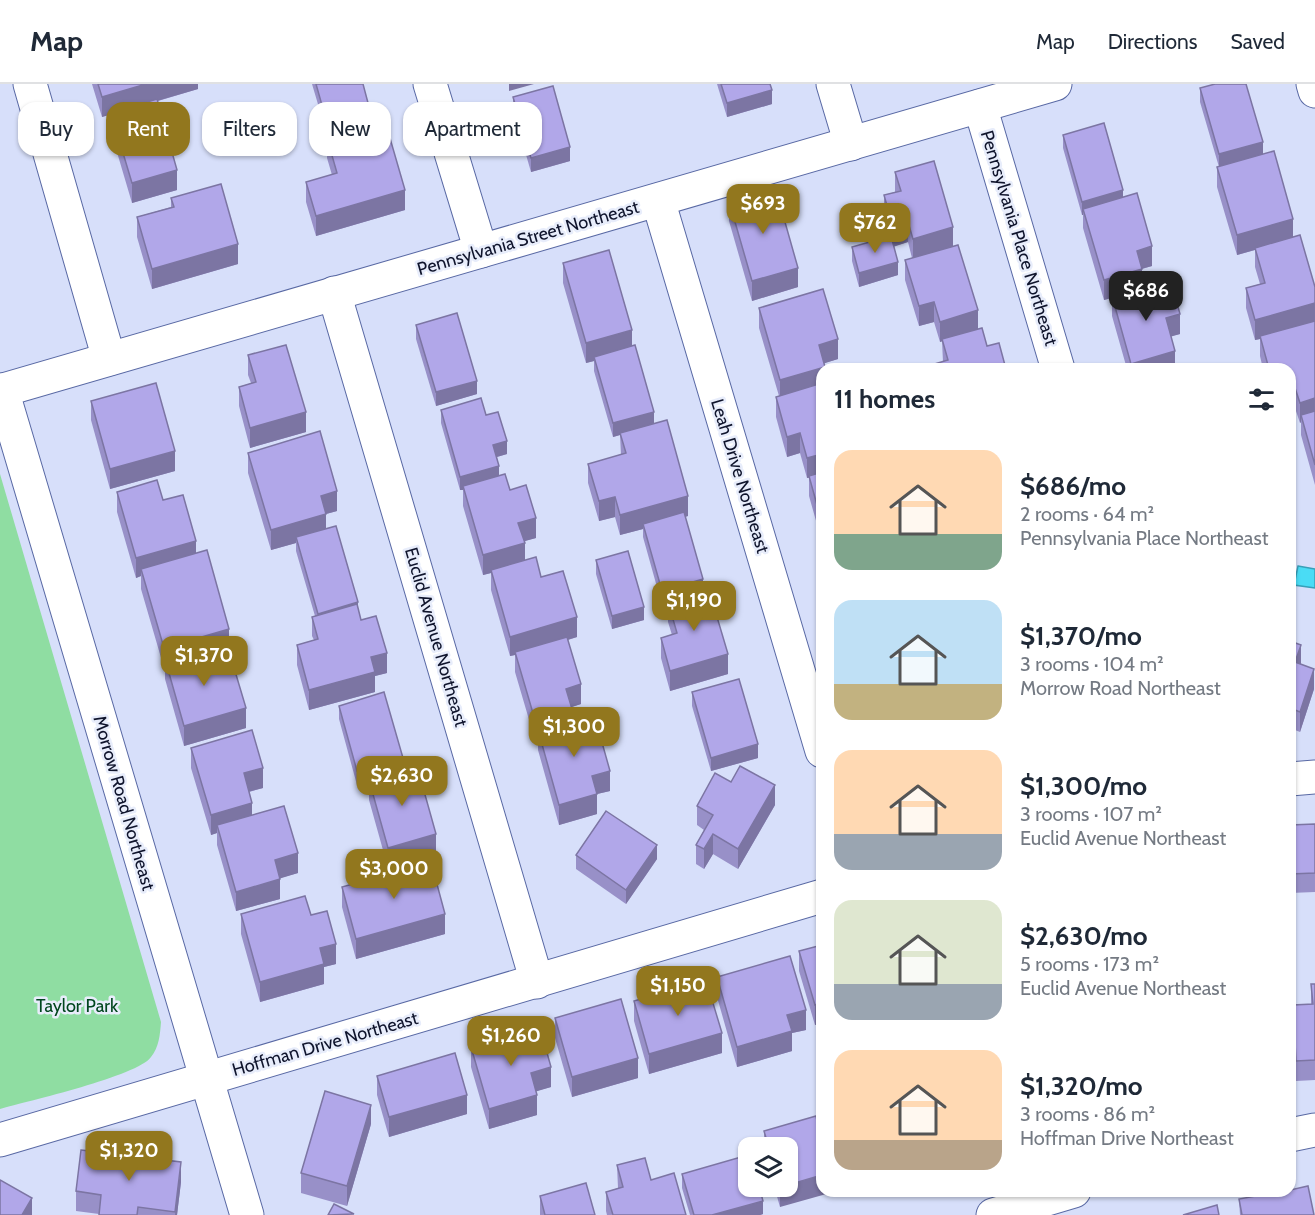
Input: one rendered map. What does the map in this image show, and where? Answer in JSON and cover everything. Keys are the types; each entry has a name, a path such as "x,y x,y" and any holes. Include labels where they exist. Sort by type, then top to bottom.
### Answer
{"street":[{"path":"30,84 109,359"},
{"path":"430,84 481,251"},
{"path":"833,84 851,144"},
{"name":"Pennsylvania Street Northeast","path":"1,391 1055,84"},
{"path":"1313,84 1315,91"},
{"name":"Pennsylvania Place Northeast","path":"980,106 1056,363"},
{"name":"Leah Drive Northeast","path":"658,201 816,731"},
{"name":"Euclid Avenue Northeast","path":"334,293 537,982"},
{"name":"Morrow Road Northeast","path":"1,391 247,1215"},
{"path":"1296,779 1315,777"},
{"name":"Hoffman Drive Northeast","path":"0,1140 816,898"},
{"path":"1296,1134 1315,1130"},
{"path":"993,1215 1054,1197"}],"green space":[{"name":"Taylor Park","path":"0,474 161,1022 156,1049 151,1057 142,1064 105,1080 0,1109"}],"water":[{"path":"1298,566 1315,569 1315,588 1296,585"}],"building":[{"path":"98,84 146,84 102,97"},
{"path":"316,84 363,84 368,102 321,102"},
{"path":"721,84 770,84 772,90 727,103"},
{"path":"1215,84 1246,84 1263,142 1219,154 1200,88"},
{"path":"553,86 570,147 542,155 542,102 514,102 513,97"},
{"path":"1104,123 1123,190 1082,202 1063,135"},
{"path":"391,142 405,190 316,216 306,182 337,173 332,156 391,156"},
{"path":"1274,151 1293,219 1237,235 1217,167"},
{"path":"124,156 173,156 177,170 132,183"},
{"path":"934,161 953,227 913,239 908,222 893,227 884,195 901,191 895,172"},
{"path":"221,184 238,244 152,269 137,217 174,207 171,198"},
{"path":"771,189 777,209 781,208 798,268 752,281 729,201"},
{"path":"1137,193 1152,246 1137,251 1142,269 1104,280 1083,209"},
{"path":"1300,235 1315,287 1315,303 1255,320 1246,288 1265,283 1255,248"},
{"path":"891,236 898,262 859,273 852,247"},
{"path":"958,245 978,310 940,322 934,302 919,306 905,260"},
{"path":"609,250 632,330 586,343 563,263"},
{"path":"1159,283 1164,300 1175,296 1180,314 1166,318 1175,351 1131,363 1112,296"},
{"path":"823,289 838,339 819,345 824,363 816,363 816,370 780,380 759,308"},
{"path":"457,313 477,381 436,392 416,325"},
{"path":"1315,321 1315,398 1300,403 1296,391 1296,363 1267,363 1260,336"},
{"path":"982,328 987,346 999,343 1004,363 938,363 948,360 942,339"},
{"path":"286,345 306,412 250,428 239,387 256,382 248,355"},
{"path":"635,345 654,412 613,423 594,357"},
{"path":"156,383 175,451 110,469 91,401"},
{"path":"816,385 816,456 807,458 800,433 787,437 776,397"},
{"path":"481,398 486,415 498,412 507,441 493,445 499,466 460,477 441,410"},
{"path":"1315,411 1315,465 1301,415"},
{"path":"667,420 688,496 620,515 615,497 599,501 588,464 626,453 620,433"},
{"path":"320,431 337,491 321,496 326,514 271,530 248,453"},
{"path":"505,474 510,490 526,485 536,518 518,523 525,543 483,555 463,486"},
{"path":"816,474 816,501 809,476"},
{"path":"157,480 163,500 183,495 196,541 136,558 117,492"},
{"path":"684,512 703,579 662,591 643,524"},
{"path":"336,526 358,602 318,614 296,537"},
{"path":"207,550 229,629 164,648 141,569"},
{"path":"628,551 644,607 612,616 596,560"},
{"path":"536,557 541,577 563,571 577,617 510,637 491,570"},
{"path":"709,590 728,654 670,671 661,638 677,633 668,602"},
{"path":"357,604 361,620 376,616 387,653 371,657 375,672 309,690 297,645 318,639 312,617"},
{"path":"567,637 581,684 566,689 572,709 535,720 515,652"},
{"path":"1296,643 1301,645 1296,659"},
{"path":"206,647 212,667 232,661 246,708 184,726 165,659"},
{"path":"1296,662 1314,669 1300,712 1296,710"},
{"path":"739,679 758,744 711,758 692,692"},
{"path":"384,692 403,758 357,771 339,706"},
{"path":"594,714 610,771 592,776 597,794 559,805 538,730"},
{"path":"252,730 263,768 244,773 252,803 211,815 191,748"},
{"path":"417,766 436,834 388,848 369,780"},
{"path":"740,766 775,785 738,849 713,834 704,849 696,845 713,815 697,806 715,773 731,782"},
{"path":"284,806 298,853 275,860 280,879 236,892 217,825"},
{"path":"606,811 657,845 626,890 576,855"},
{"path":"1315,824 1315,873 1296,874 1296,825"},
{"path":"431,862 445,914 356,939 342,887"},
{"path":"305,896 311,915 327,911 336,944 320,948 324,964 260,982 241,914"},
{"path":"816,947 816,1005 815,1005 799,951"},
{"path":"790,956 806,1010 787,1015 792,1031 737,1047 717,977"},
{"path":"706,980 722,1033 649,1054 634,1001"},
{"path":"1311,984 1315,984 1315,1060 1296,1061 1296,1005 1313,1004"},
{"path":"621,999 638,1058 572,1077 555,1018"},
{"path":"540,1028 551,1067 531,1073 537,1095 489,1109 471,1047"},
{"path":"455,1053 467,1095 389,1117 377,1076"},
{"path":"325,1091 371,1105 347,1186 301,1173"},
{"path":"816,1116 816,1177 798,1182 798,1137 766,1137 764,1131"},
{"path":"81,1150 181,1162 175,1212 138,1207 137,1215 99,1215 101,1195 76,1191"},
{"path":"645,1158 651,1180 674,1173 686,1215 613,1215 606,1192 623,1187 617,1165"},
{"path":"738,1158 738,1197 762,1197 763,1201 712,1215 694,1215 682,1174"},
{"path":"0,1180 32,1198 22,1215 0,1215"},
{"path":"586,1183 595,1215 545,1215 540,1196"},
{"path":"1308,1186 1314,1215 1242,1215 1239,1199 1296,1197 1296,1189"},
{"path":"334,1204 354,1214 328,1215"},
{"path":"1217,1205 1219,1215 1183,1215"}]}
